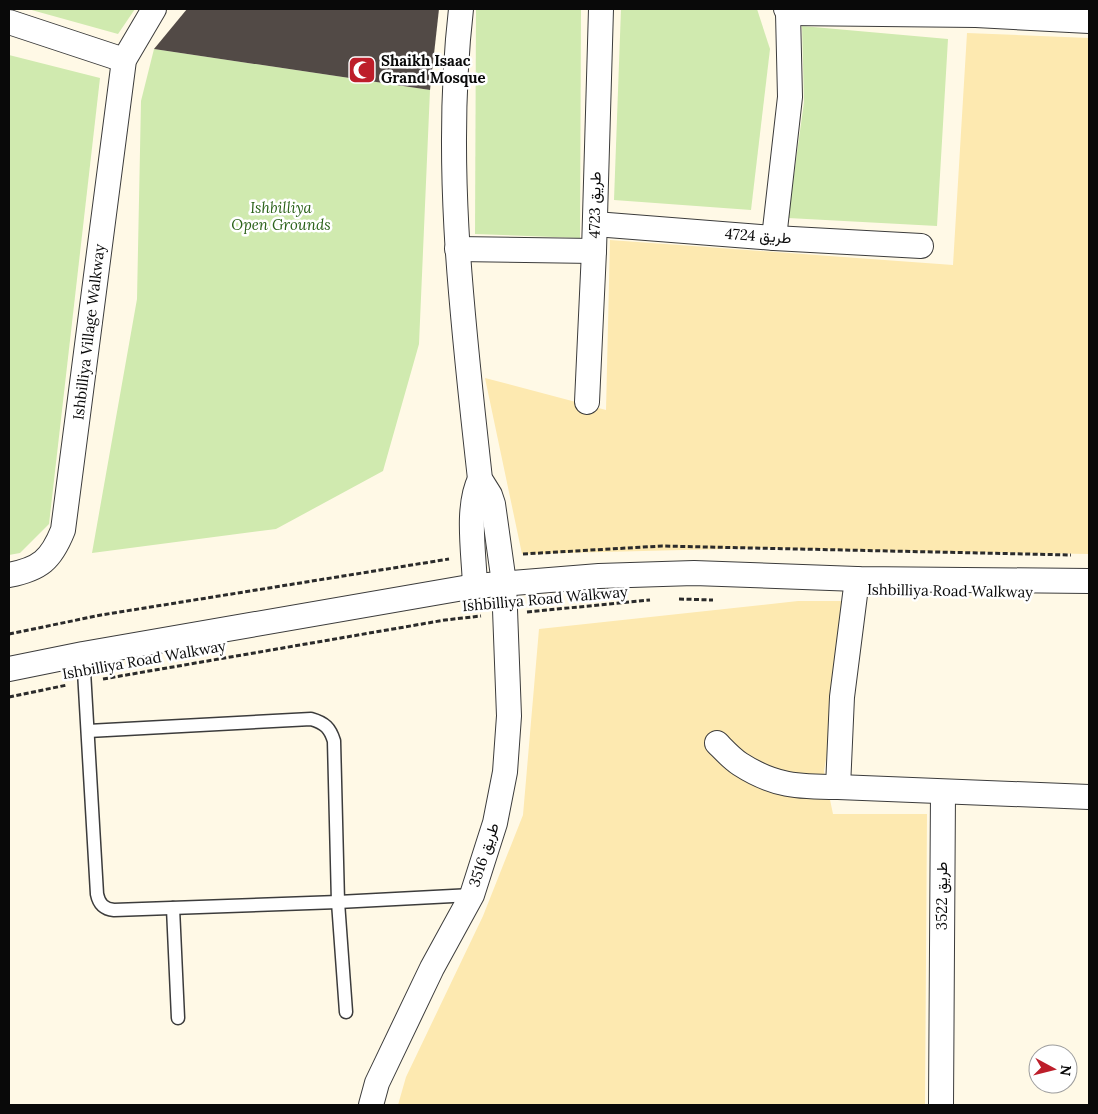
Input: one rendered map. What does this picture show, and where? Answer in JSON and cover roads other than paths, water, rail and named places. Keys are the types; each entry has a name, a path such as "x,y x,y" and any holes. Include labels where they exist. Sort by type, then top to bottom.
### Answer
{"street":[{"name":"Ishbilliya Village Walkway","path":"9,575 26,571 44,562 56,548 63,530 124,60 154,9"},
{"path":"461,9 456,96 455,172 457,249 480,479 475,488 472,508 475,586"},
{"name":"طريق 4723","path":"587,402 595,224 601,9"},
{"path":"774,238 790,97 787,11 976,12 1089,20"},
{"path":"9,22 124,60"},
{"name":"طريق 4724","path":"595,224 774,238 921,246"},
{"path":"457,249 594,251"},
{"name":"طريق 3516","path":"371,1105 381,1074 432,968 472,895 495,823 505,772 509,716 504,583 490,495 480,479"},
{"path":"9,669 82,654 475,586 504,583 599,576 694,573 857,579 1089,581"},
{"path":"838,787 842,697 857,579"},
{"path":"717,742 738,763 770,781 800,787 1089,797"},
{"name":"طريق 3522","path":"941,1105 943,792"}],"lane":[{"path":"82,654 98,899 104,907 114,910 472,895"},
{"path":"88,731 311,719 322,722 331,730 334,741 338,902 346,1012"},
{"path":"173,908 178,1018"}],"place":[{"name":"Shaikh Isaac Grand Mosque","path":"362,70"}],"park label":[{"name":"Ishbilliya Open Grounds","path":"281,216"}]}
